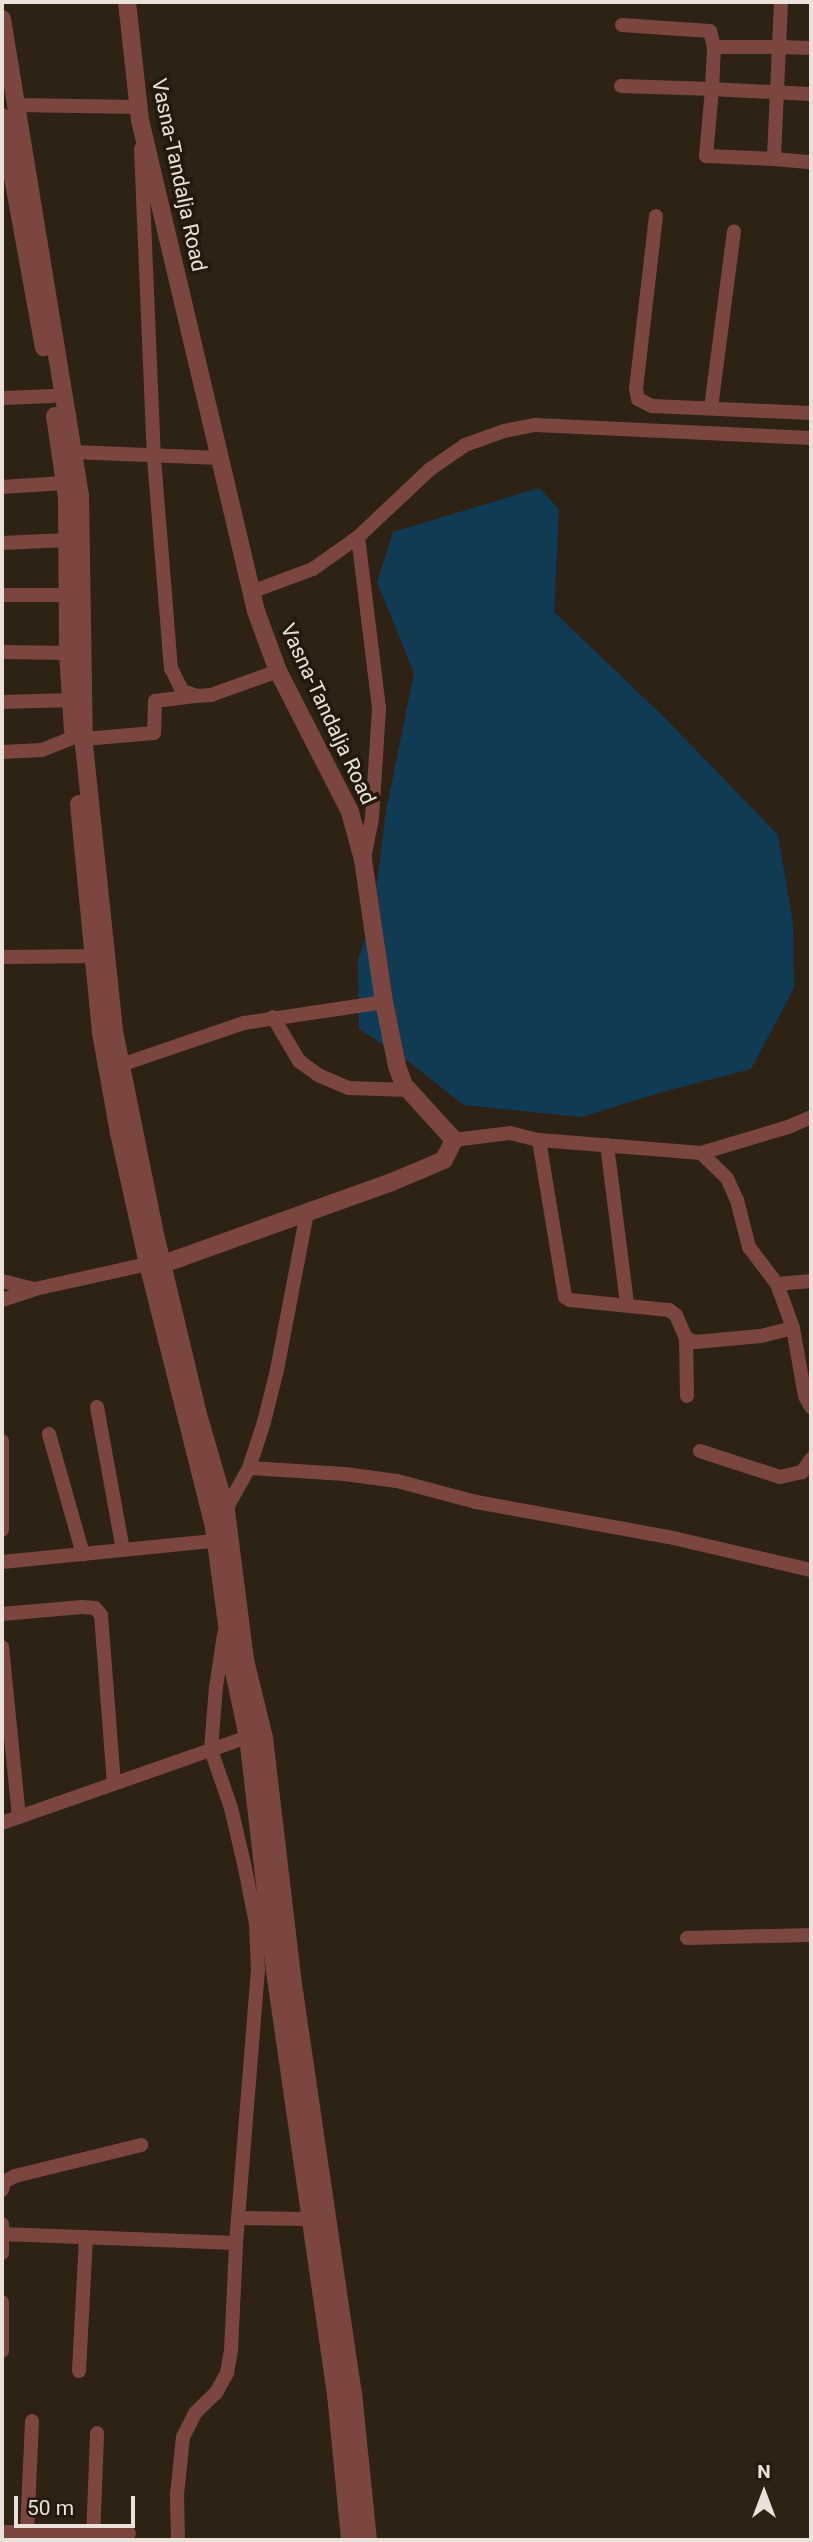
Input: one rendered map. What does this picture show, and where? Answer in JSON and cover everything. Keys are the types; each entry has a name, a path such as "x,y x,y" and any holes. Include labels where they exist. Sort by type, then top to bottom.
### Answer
{"street":[{"name":"Vasna-Tandalja Road","path":"127,2 139,113 251,592 278,671 350,812 363,860 376,931 384,1002 397,1066 410,1090 454,1140"},
{"path":"774,159 780,2"},
{"path":"2,19 67,443 64,483 68,653 71,700 79,738"},
{"path":"622,25 710,31 714,47 706,156 811,162"},
{"path":"714,47 811,48"},
{"path":"621,86 811,94"},
{"path":"16,105 139,113 154,458 171,668 182,691 197,696"},
{"path":"2,124 53,396 80,496 79,738 108,1071 155,1264 214,1534 226,1624 248,1737 276,1978 336,2394 350,2540"},
{"path":"656,216 636,388 638,399 652,406 811,413"},
{"path":"711,408 734,231"},
{"path":"2,398 53,396"},
{"path":"251,592 313,569 358,537 429,470 465,445 504,431 536,425 811,438"},
{"path":"67,443 154,458 220,458"},
{"path":"2,487 64,483"},
{"path":"358,537 379,709 372,818 363,860"},
{"path":"2,543 67,540"},
{"path":"2,595 67,595"},
{"path":"2,652 68,653"},
{"path":"2,752 42,750 79,738 154,733 155,701 211,695 278,671"},
{"path":"2,702 71,700"},
{"path":"2,957 100,956"},
{"path":"100,956 155,1264 226,1511 245,1660 268,1761 292,1977 353,2393 368,2540"},
{"path":"121,1065 244,1023 384,1002"},
{"path":"273,1017 299,1061 318,1075 348,1088 410,1090"},
{"path":"2,1300 35,1289 155,1264 307,1213 444,1160 454,1140 510,1133 539,1140 701,1153 788,1127 811,1117"},
{"path":"539,1140 565,1297 570,1300 669,1310 676,1315 686,1338 687,1396"},
{"path":"607,1145 627,1304"},
{"path":"701,1153 727,1178 737,1200 750,1247 777,1284 793,1328 805,1396 811,1407"},
{"path":"214,1534 249,1468 277,1370 307,1213"},
{"path":"2,1281 35,1289"},
{"path":"777,1284 811,1281"},
{"path":"686,1338 695,1342 761,1336 793,1328"},
{"path":"97,1407 123,1550"},
{"path":"49,1434 83,1554"},
{"path":"2,1441 2,1530"},
{"path":"700,1451 780,1477 802,1472 811,1459"},
{"path":"249,1468 345,1474 397,1481 476,1502 669,1536 811,1570"},
{"path":"2,1562 123,1550 214,1534"},
{"path":"2,1614 82,1607 95,1608 101,1615 114,1784"},
{"path":"178,2540 177,2484 183,2437 196,2412 216,2393 229,2362 258,1971 256,1924 231,1808 211,1750 216,1688 226,1624"},
{"path":"2,1647 9,1794 19,1817"},
{"path":"2,1823 248,1737"},
{"path":"687,1938 811,1935"},
{"path":"2,2190 4,2182 15,2176 141,2145"},
{"path":"238,2218 311,2219"},
{"path":"2,2224 2,2253"},
{"path":"2,2234 236,2243"},
{"path":"79,2371 86,2237"},
{"path":"2,2302 2,2351"},
{"path":"27,2532 32,2421"},
{"path":"93,2536 97,2433"},
{"path":"2,2532 93,2536 129,2533"}],"water":[{"path":"539,488 559,509 554,612 664,717 778,835 793,923 794,988 751,1069 581,1117 464,1105 405,1059 359,1029 358,960 373,914 386,811 414,673 377,582 393,532"}]}
